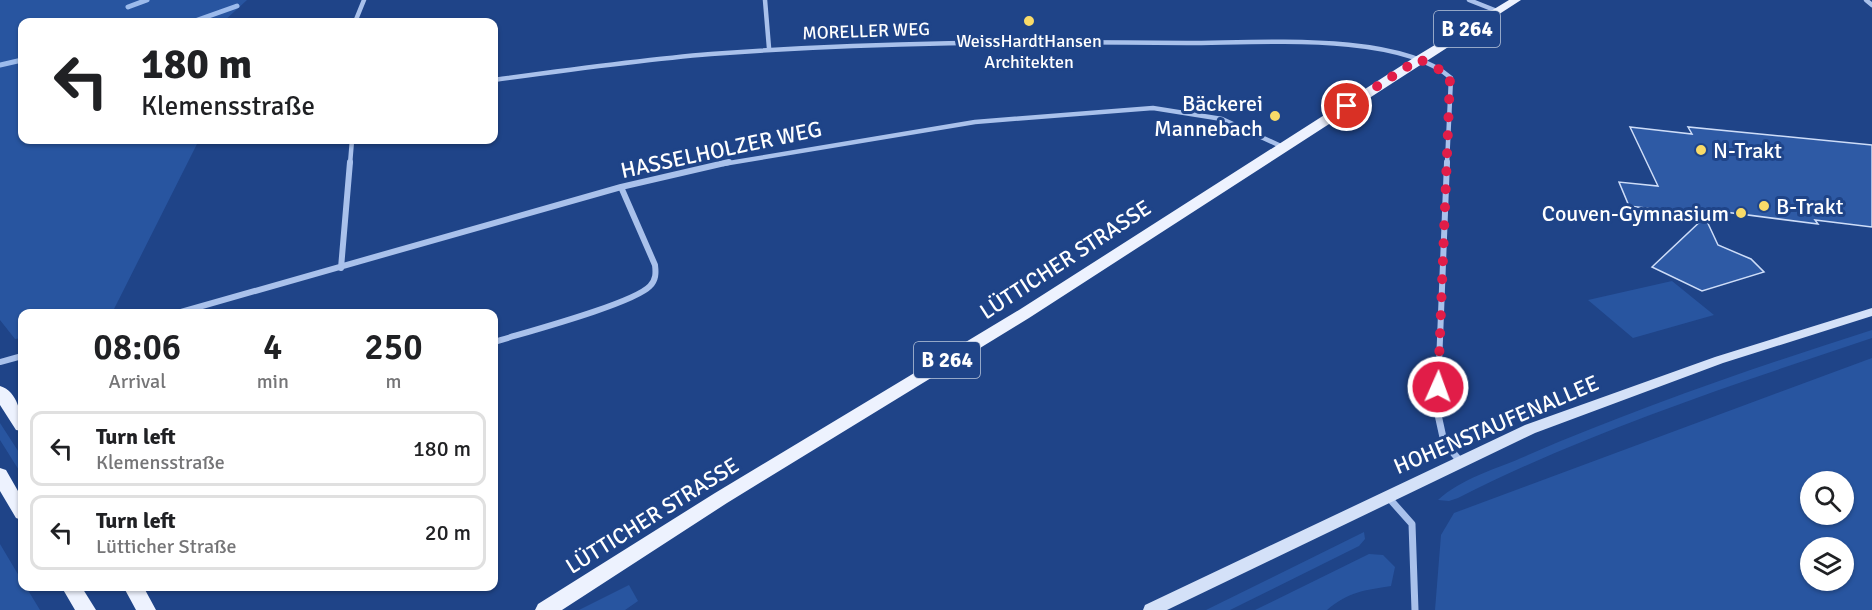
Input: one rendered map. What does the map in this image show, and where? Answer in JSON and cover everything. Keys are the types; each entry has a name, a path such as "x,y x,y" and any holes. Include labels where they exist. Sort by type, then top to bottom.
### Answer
{"main road":[{"name":"LÜTTICHER STRASSE","path":"545,610 721,498 1024,314 1419,59 1516,0"},
{"name":"HOHENSTAUFENALLEE","path":"1151,610 1530,429 1719,360 1872,312"},
{"path":"0,392 18,419"},
{"path":"0,475 18,506"},
{"path":"73,591 86,610"},
{"path":"135,591 147,610"}],"street":[{"path":"357,18 364,0"},
{"path":"765,0 769,48"},
{"path":"1469,0 1497,11"},
{"path":"1866,0 1872,5"},
{"name":"MORELLER WEG","path":"498,79 769,48 1004,40 1361,45 1419,59 1444,72 1450,78 1437,410 1443,441 1461,461"},
{"name":"HASSELHOLZER WEG","path":"192,309 621,187 747,158 952,126 1153,108 1206,115 1236,125 1283,147"},
{"path":"341,268 352,144"},
{"path":"498,341 628,299 642,293 653,284 657,275 655,265 621,187"},
{"path":"0,362 18,357"},
{"path":"1387,496 1412,524 1415,610"}],"shaded area":[{"path":"0,0 247,0 227,18 18,18 18,144 197,144 114,309 18,309 18,339 15,339 0,320"},
{"path":"1672,281 1714,315 1633,338 1588,300"},
{"path":"1872,330 1872,338 1662,410 1559,451 1458,498 1449,501 1438,500 1447,492 1481,474 1613,420 1742,373"},
{"path":"1872,358 1872,610 1435,610 1441,535 1454,513"},
{"path":"0,423 18,451 18,469 0,440"},
{"path":"1364,532 1365,539 1359,546 1230,610 1206,610"},
{"path":"0,544 18,574 18,591 28,591 40,610 0,610"},
{"path":"1369,554 1383,555 1395,567 1391,586 1365,591 1342,599 1327,610 1255,610"},
{"path":"629,585 638,601 625,610 579,610"}],"building":[{"path":"1630,127 1692,134 1688,127 1872,145 1872,227 1815,220 1818,224 1701,209 1704,215 1629,206 1619,182 1658,186"},
{"path":"1705,217 1718,245 1751,259 1764,272 1702,291 1652,267"}],"waterway":[{"path":"128,7 147,0"},
{"path":"203,18 237,6"},
{"path":"0,65 18,61"}],"place":[{"name":"WeissHardtHansen Architekten","path":"1029,21"},
{"name":"Bäckerei Mannebach","path":"1275,116"},
{"name":"N-Trakt","path":"1701,150"},
{"name":"B-Trakt","path":"1764,206"},
{"name":"Couven-Gymnasium","path":"1741,213"}],"route":[{"path":"1347,106 1419,59 1444,72 1450,78 1438,387"}]}
